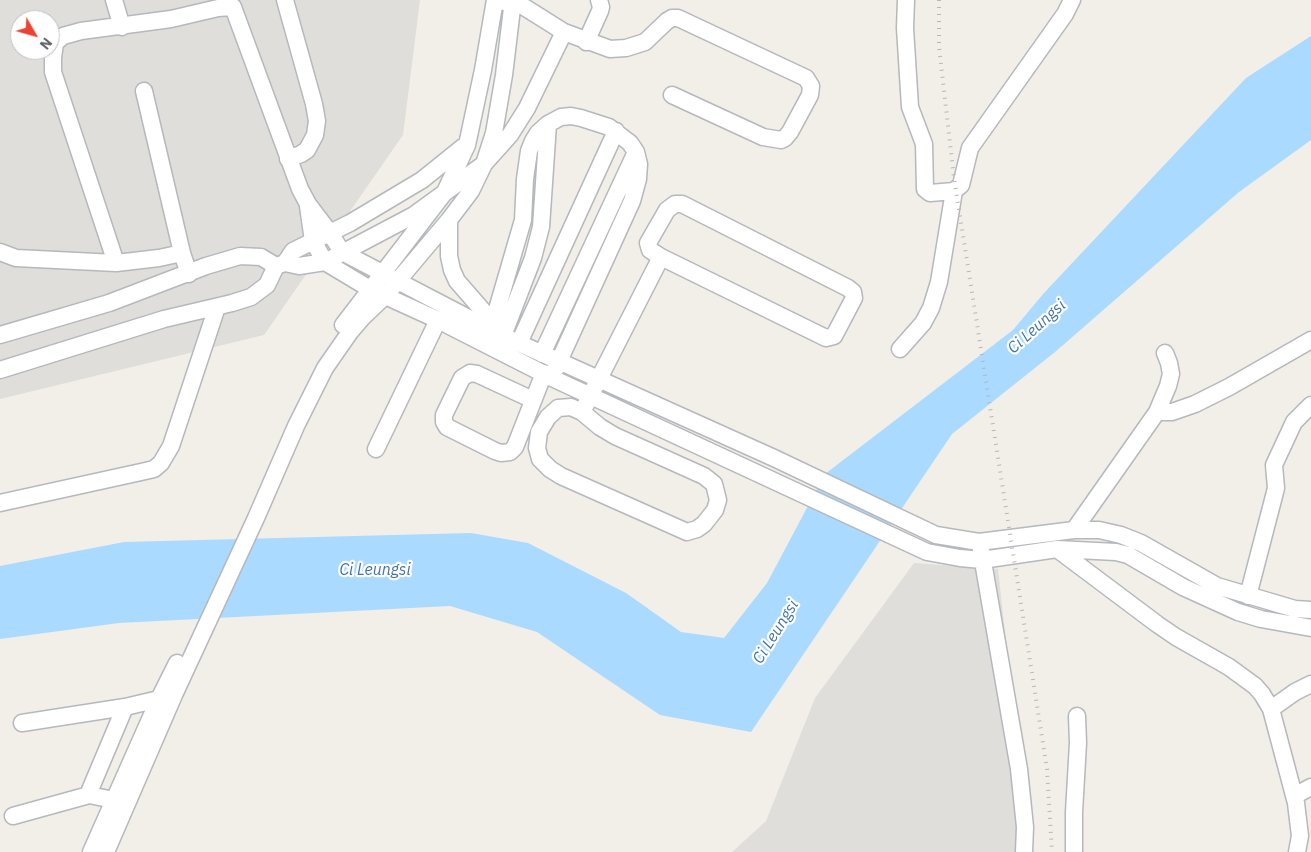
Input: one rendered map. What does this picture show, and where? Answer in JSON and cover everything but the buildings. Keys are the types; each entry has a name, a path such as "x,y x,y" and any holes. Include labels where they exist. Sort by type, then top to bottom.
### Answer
{"street":[{"path":"114,0 122,27"},
{"path":"285,0 318,121 315,135 307,150 288,160"},
{"path":"252,516 289,422 307,384 331,341 445,192 467,144 495,2 513,0 564,32 586,42 610,49 626,48 645,42 667,21 672,18 678,18 806,78 809,81 811,90 790,132 781,140 763,137 672,94"},
{"path":"502,134 504,75 513,0"},
{"path":"586,42 600,11 599,0"},
{"path":"906,0 905,28 910,107 924,144 925,189 930,193 954,191 961,185 970,148 1066,14 1072,0"},
{"path":"116,263 53,72 55,43 63,36 80,32 171,19 232,4 288,160 308,204 342,252 381,274 518,343 774,458 936,535 979,542 1074,530 1099,530 1141,542 1217,586 1248,596 1295,608 1311,610"},
{"path":"91,852 121,801 252,516 325,368 350,332 385,296 449,220 470,191 502,134 527,108 564,32"},
{"path":"144,91 182,253 189,274"},
{"path":"494,331 523,220 525,179 529,151 538,133 548,124 561,117 571,116 609,126 630,143 636,152 639,164 638,179 632,201 559,362 533,400 515,447 510,452 501,453 447,427 444,422 444,415 462,378 470,373 477,374 533,400"},
{"path":"518,343 616,131"},
{"path":"0,370 164,319 232,304 257,294 268,285 280,264 293,251 350,223 422,180 467,144 502,134"},
{"path":"542,354 636,152"},
{"path":"0,334 109,303 206,266 240,256 261,257 280,264 299,266 325,262 414,215 484,164"},
{"path":"900,349 923,324 931,308 938,282 954,191"},
{"path":"308,204 313,241 325,262 370,289 438,320 548,376 927,552 982,560 1057,549 1105,550 1128,555 1183,587 1238,612 1261,619 1311,628"},
{"path":"675,204 682,204 848,288 853,292 854,298 834,336 826,338 661,257 650,250 648,243 667,210 675,204"},
{"path":"449,220 449,256 452,270 457,281 484,312 494,331"},
{"path":"0,252 16,258 116,263 182,253"},
{"path":"582,412 661,257"},
{"path":"0,503 154,469 161,464 171,446 217,307"},
{"path":"376,449 438,320"},
{"path":"1157,412 1172,412 1195,404 1229,387 1311,340"},
{"path":"1074,530 1157,412 1171,374 1165,353"},
{"path":"1248,596 1276,488 1274,465 1294,422 1311,404"},
{"path":"571,407 582,412 600,427 615,436 704,476 714,484 718,500 715,510 704,524 697,529 687,532 561,476 550,469 540,459 537,448 538,432 548,417 558,408 571,407"},
{"path":"979,542 1019,769 1024,818 1024,852"},
{"path":"1057,549 1169,633 1229,667 1255,686 1271,709 1294,796 1305,829 1298,852"},
{"path":"106,852 121,801 159,699 195,639"},
{"path":"1271,709 1295,692 1311,684"},
{"path":"22,723 125,707 159,699"},
{"path":"89,795 125,707"},
{"path":"1074,852 1078,743 1077,716"},
{"path":"1294,796 1311,787"},
{"path":"13,816 89,795 121,801"}],"shaded area":[{"path":"0,0 420,0 403,135 264,335 0,399"},
{"path":"914,563 998,569 1029,852 732,852 766,821 815,698"}],"water":[{"name":"Ci Leungsi","path":"1311,36 1311,140 1239,192 1055,352 952,434 751,732 660,715 537,632 450,606 119,623 0,639 0,566 124,542 471,533 528,543 626,593 681,632 724,638 767,583 825,474 1013,330 1044,293 1246,78"}],"railway":[{"path":"939,0 939,47 954,178 1047,769 1052,852"}]}
